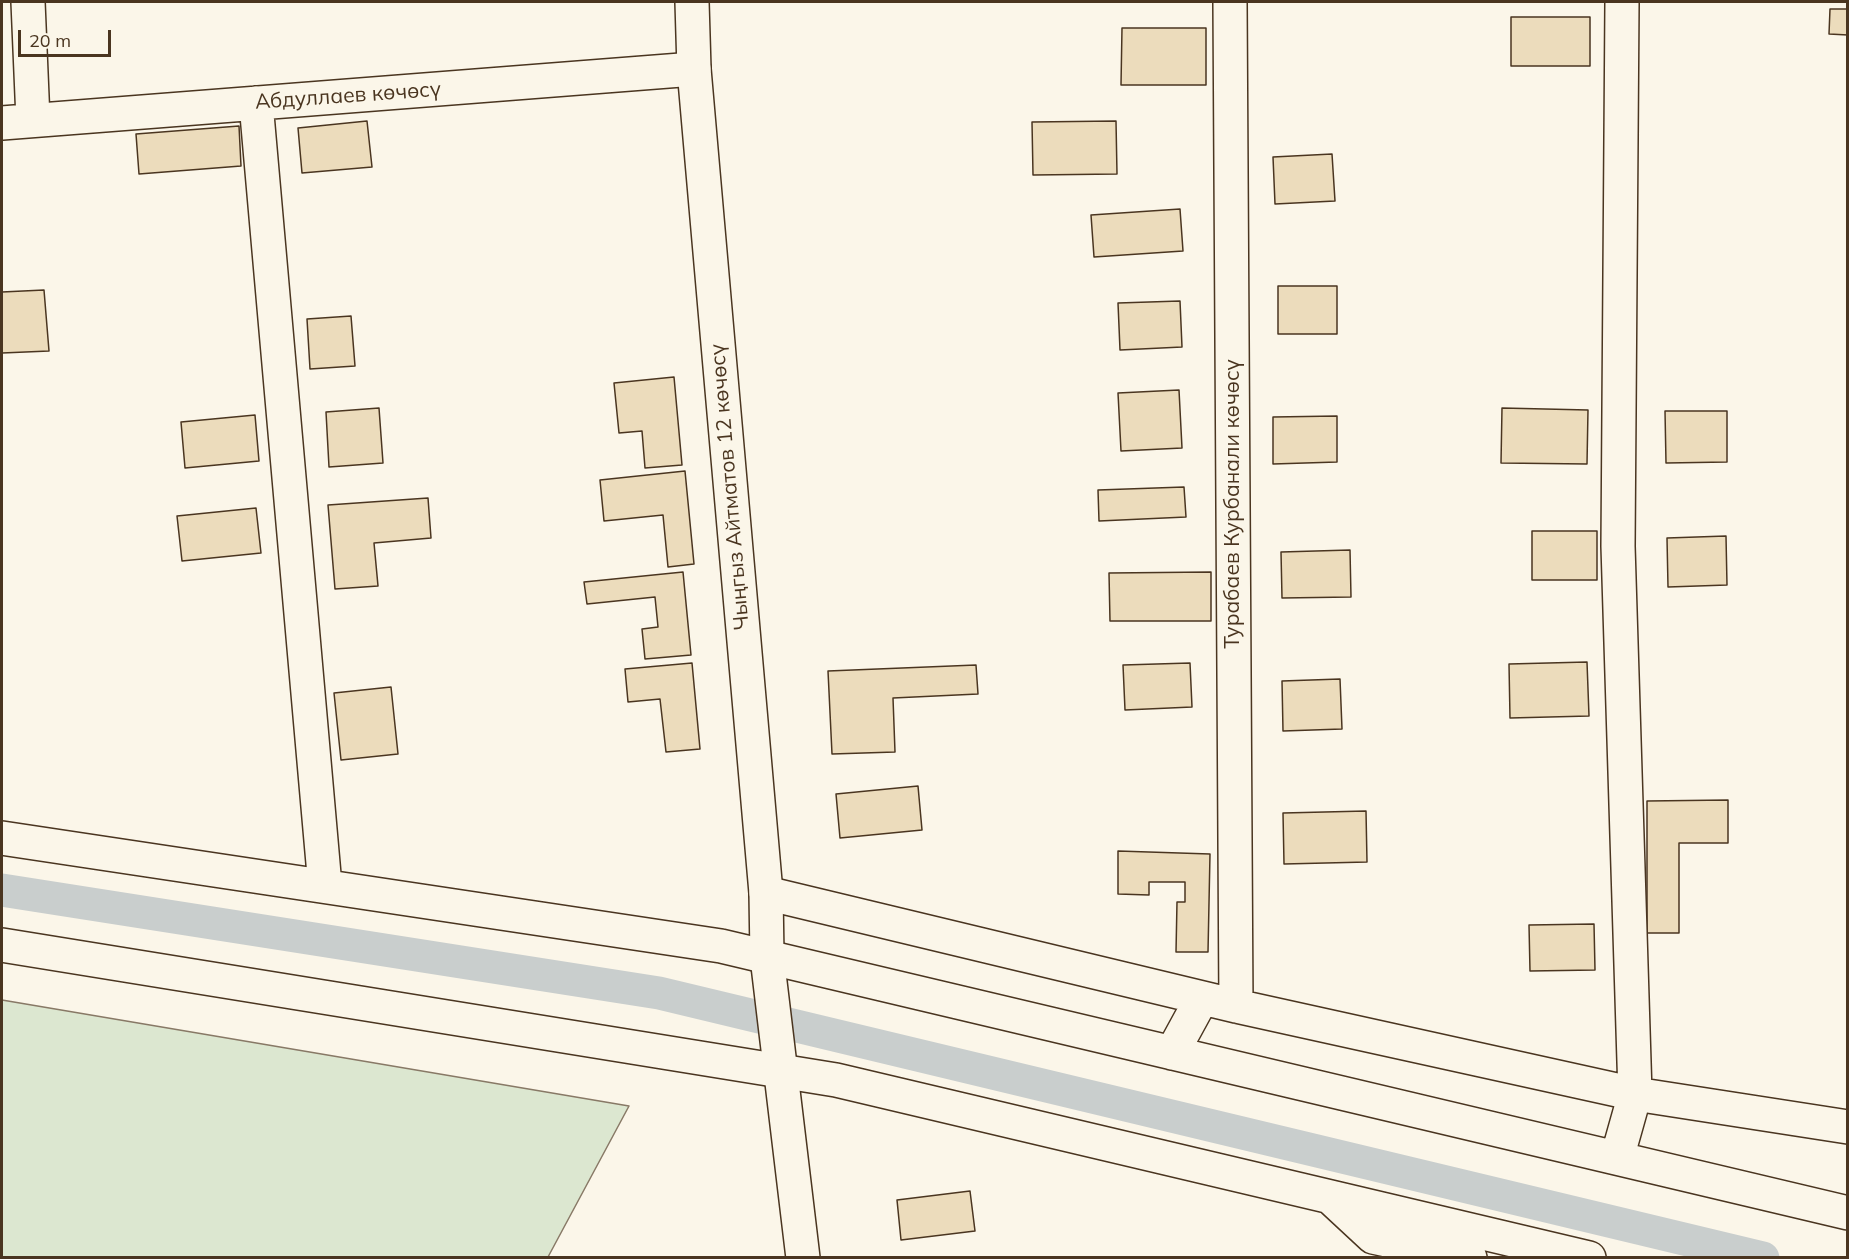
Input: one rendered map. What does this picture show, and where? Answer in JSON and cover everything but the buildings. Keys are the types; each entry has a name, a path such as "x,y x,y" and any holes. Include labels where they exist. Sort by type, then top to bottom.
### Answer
{"street":[{"path":"17,122 28,2"},
{"name":"Чыңгыз Айтматов 12 көчөсү","path":"692,2 694,69 765,893 768,964 803,1257"},
{"name":"Турабаев Курбанали көчөсү","path":"1230,2 1236,1006"},
{"path":"1617,1158 1635,1094 1617,546 1622,2"},
{"name":"Абдуллаев көчөсү","path":"17,122 694,69"},
{"path":"256,103 325,886"},
{"path":"2,838 721,946 768,964 1172,1053 1848,1213"},
{"path":"765,893 1236,1006 1635,1094 1848,1126"},
{"path":"2,945 779,1062 836,1080 1589,1257"},
{"path":"1172,1053 1202,998"},
{"path":"1330,1196 1373,1237 1470,1257"}],"green space":[{"path":"2,1000 629,1106 548,1257 2,1257"}],"waterway":[{"path":"2,890 659,993 1763,1258"}]}
